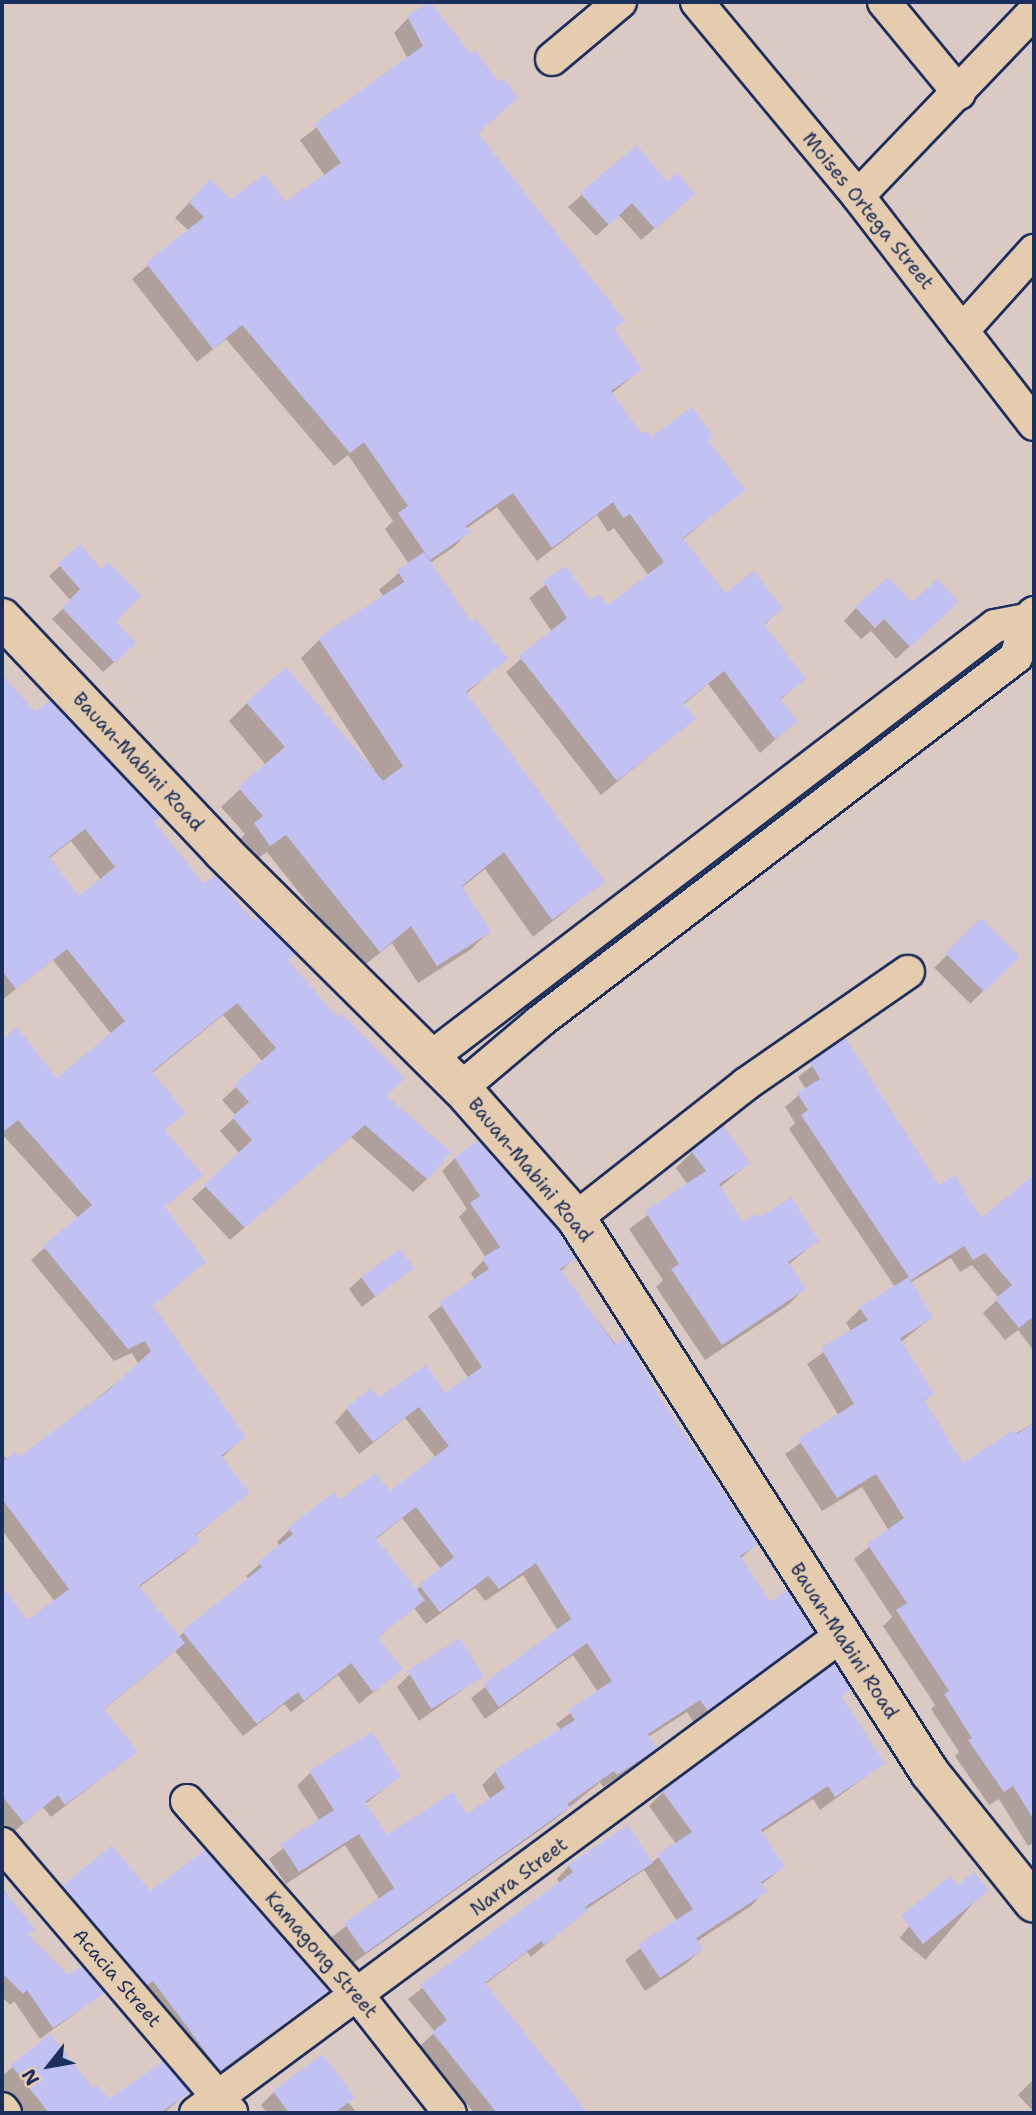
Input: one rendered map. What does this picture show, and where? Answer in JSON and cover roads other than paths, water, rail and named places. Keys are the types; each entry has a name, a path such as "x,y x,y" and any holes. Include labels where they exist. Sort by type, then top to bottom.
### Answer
{"main road":[{"name":"Bauan-Mabini Road","path":"2,618 223,852 461,1088 576,1218 839,1637 930,1773 1034,1903"}],"street":[{"path":"552,59 620,2"},
{"name":"Moises Ortega Street","path":"697,2 858,196 1034,424"},
{"path":"884,2 959,93"},
{"path":"858,196 1034,12"},
{"path":"962,331 1034,251"},
{"path":"430,1058 995,626 1031,616"},
{"path":"461,1088 539,1022 1016,657 1031,616"},
{"path":"576,1218 746,1084 908,972"},
{"name":"Narra Street","path":"216,2108 359,1997 839,1637"},
{"name":"Kamagong Street","path":"187,1801 359,1997 450,2113"},
{"name":"Acacia Street","path":"2,1844 216,2108"},
{"path":"2,2109 5,2113"}]}
